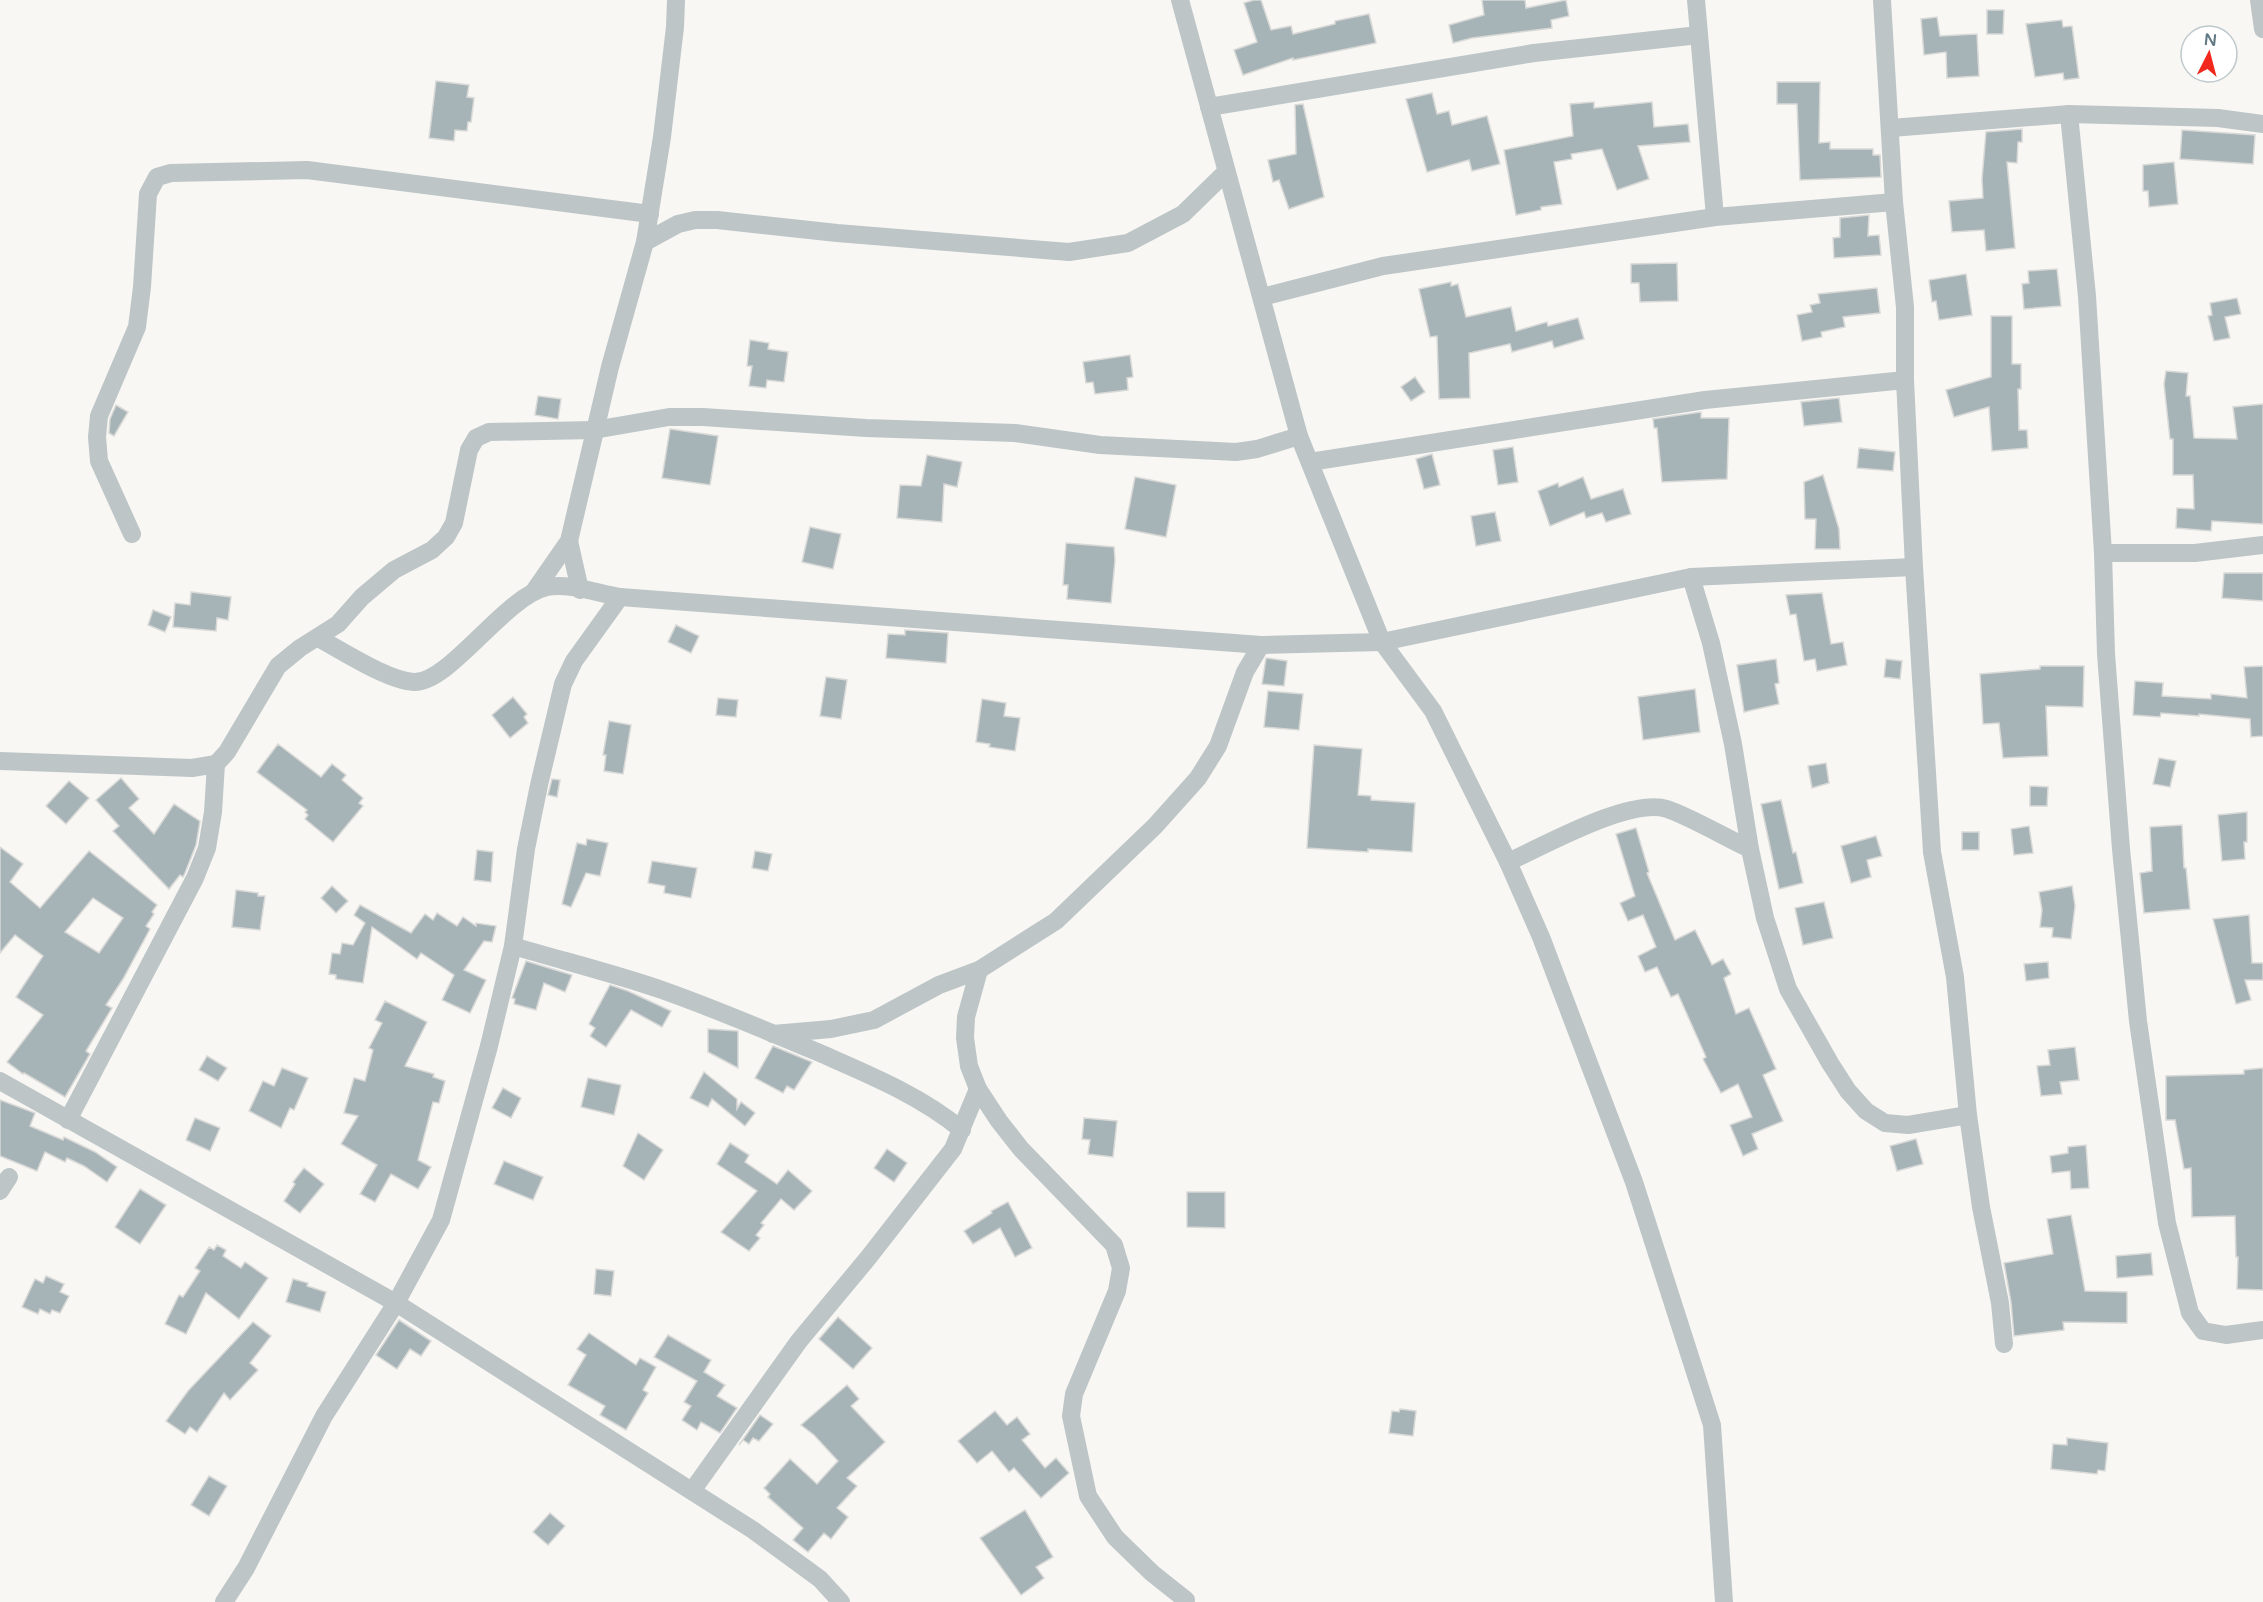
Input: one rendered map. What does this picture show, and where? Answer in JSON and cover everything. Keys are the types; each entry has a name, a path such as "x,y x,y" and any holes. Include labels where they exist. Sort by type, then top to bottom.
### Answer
{"street":[{"path":"318,638 398,680 416,682 434,677 495,622 535,590 569,541 610,367 645,242 675,27 676,0"},
{"path":"1180,0 1299,436 1383,642 1433,711 1508,862 1541,937 1634,1182 1712,1425 1724,1602"},
{"path":"1696,0 1715,217"},
{"path":"1882,0 1894,201 1905,307 1905,381 1914,567 1932,852 1955,977 1968,1115 1981,1207 2000,1303 2004,1344"},
{"path":"2259,0 2263,29"},
{"path":"1209,107 1534,53 1699,35"},
{"path":"1891,128 2069,114 2218,118 2263,124"},
{"path":"2069,114 2087,296 2103,553 2106,654 2123,872 2138,1021 2167,1223 2190,1313 2203,1331 2226,1335 2263,1330"},
{"path":"132,534 99,461 97,437 99,416 137,327 148,194 157,177 171,173 308,170 650,214"},
{"path":"645,242 678,224 695,220 717,220 837,233 1069,252 1128,243 1183,214 1226,172"},
{"path":"1262,297 1383,266 1715,217 1894,201"},
{"path":"1310,462 1705,400 1905,381"},
{"path":"0,761 192,768 216,764 227,752 278,666 300,648 338,624 362,597 394,570 432,550 446,537 454,523 469,450 476,438 489,432 594,430 669,417 703,417 866,428 1015,433 1100,445 1236,452 1257,449 1299,436"},
{"path":"569,541 580,590"},
{"path":"2103,553 2195,553 2263,545"},
{"path":"535,590 550,587 620,597 1261,645 1383,642 1691,577 1914,567"},
{"path":"1691,577 1711,643 1733,744 1750,849 1765,918 1788,989 1848,1091 1866,1111 1885,1123 1908,1125 1968,1115"},
{"path":"224,1602 246,1568 324,1416 396,1303 441,1220 489,1046 513,946 526,849 563,684 574,661 620,597"},
{"path":"773,1034 831,1029 874,1020 939,985 979,970 1056,921 1155,826 1198,778 1218,746 1245,672 1261,645"},
{"path":"68,1120 195,878 207,848 213,812 216,764"},
{"path":"1508,862 1618,812 1645,806 1666,808 1750,849"},
{"path":"513,946 661,990 773,1034 852,1067 898,1090 940,1112 962,1130"},
{"path":"979,970 966,1017 965,1038 969,1066 978,1089 1021,1149 1114,1245 1121,1268 1117,1291 1074,1394 1071,1416 1088,1496 1100,1518 1115,1537 1152,1573 1186,1600"},
{"path":"0,1081 396,1303 753,1530 820,1579 842,1602"},
{"path":"692,1491 799,1341 932,1179 953,1149 978,1089"}],"building":[{"path":"1261,0 1271,30 1291,26 1293,34 1335,24 1335,21 1369,14 1376,43 1293,60 1293,58 1243,75 1234,50 1257,42 1244,3"},
{"path":"1482,0 1525,0 1526,8 1566,0 1569,16 1551,20 1552,28 1472,38 1453,43 1449,25 1484,15"},
{"path":"1987,10 2004,10 2003,34 1987,34"},
{"path":"1937,17 1940,36 1977,34 1979,76 1947,78 1946,52 1924,55 1921,19"},
{"path":"2062,20 2063,27 2072,26 2079,78 2064,80 2063,73 2035,77 2026,24"},
{"path":"436,81 469,85 467,97 474,98 471,122 468,122 467,131 455,130 454,141 429,138"},
{"path":"1777,82 1820,82 1819,143 1830,142 1830,149 1873,149 1873,155 1880,155 1881,177 1800,180 1797,104 1777,104"},
{"path":"1432,93 1437,114 1449,111 1452,125 1487,116 1500,164 1472,171 1469,160 1427,172 1406,99"},
{"path":"1594,102 1594,108 1652,102 1654,127 1688,124 1690,142 1638,146 1649,179 1617,190 1602,149 1571,154 1572,159 1554,162 1562,204 1541,207 1541,210 1516,215 1504,150 1573,136 1570,104"},
{"path":"1303,104 1324,197 1289,209 1279,180 1273,182 1268,160 1296,154 1295,105"},
{"path":"2022,129 2022,142 2018,142 2017,163 2007,162 2015,248 1986,251 1984,230 1952,232 1949,201 1983,198 1982,179 1986,132"},
{"path":"2182,130 2255,135 2253,164 2180,159"},
{"path":"2174,162 2178,204 2149,207 2148,191 2143,191 2143,165"},
{"path":"1869,215 1868,236 1879,235 1881,255 1834,258 1833,238 1840,237 1840,218"},
{"path":"1677,263 1678,301 1640,302 1639,283 1631,283 1631,264"},
{"path":"2057,269 2061,306 2024,309 2022,284 2029,283 2028,271"},
{"path":"1966,274 1972,315 1939,320 1936,301 1932,302 1929,280"},
{"path":"1451,282 1451,286 1458,284 1466,317 1511,307 1516,331 1547,322 1548,326 1578,318 1584,339 1554,348 1552,341 1512,352 1510,344 1469,353 1470,398 1439,399 1437,336 1430,337 1419,289"},
{"path":"1877,288 1880,313 1843,317 1845,327 1821,332 1822,337 1802,341 1797,315 1812,312 1810,305 1820,303 1818,294"},
{"path":"2237,298 2241,314 2225,317 2230,338 2214,341 2208,316 2212,315 2210,303"},
{"path":"1991,316 2012,316 2012,364 2021,364 2021,389 2018,389 2019,430 2027,430 2028,448 1992,451 1989,407 1954,417 1946,390 1991,377"},
{"path":"750,340 769,343 768,349 788,352 784,382 767,380 766,388 749,386 752,366 747,366"},
{"path":"1130,355 1133,377 1127,378 1128,390 1095,394 1093,382 1086,383 1083,362"},
{"path":"2166,371 2188,373 2186,396 2190,396 2194,438 2237,439 2233,407 2263,404 2263,524 2212,521 2211,531 2176,528 2177,508 2194,509 2193,475 2173,475 2173,439 2170,439 2164,384"},
{"path":"1415,377 1425,392 1411,401 1401,387"},
{"path":"538,396 561,399 558,419 535,415"},
{"path":"1839,398 1842,422 1804,426 1801,402"},
{"path":"116,405 128,412 114,436 109,433 110,419"},
{"path":"1701,412 1701,418 1729,418 1727,479 1662,482 1657,428 1654,428 1653,419"},
{"path":"670,429 718,436 710,485 662,478"},
{"path":"1513,447 1518,482 1498,485 1493,450"},
{"path":"1859,448 1895,452 1893,471 1857,468"},
{"path":"1432,454 1440,485 1424,489 1416,459"},
{"path":"927,455 962,462 957,487 944,484 942,522 897,518 900,485 921,486"},
{"path":"1823,475 1839,529 1840,549 1815,549 1816,519 1805,519 1804,482"},
{"path":"1135,477 1176,485 1166,537 1125,529"},
{"path":"1583,477 1591,499 1623,489 1631,514 1606,522 1602,513 1586,518 1584,512 1550,526 1538,491 1558,483 1559,487"},
{"path":"1495,512 1501,541 1476,546 1471,516"},
{"path":"810,527 841,534 833,569 802,562"},
{"path":"1066,543 1114,547 1111,603 1067,599 1068,585 1063,585"},
{"path":"2224,573 2263,573 2263,601 2222,598"},
{"path":"191,592 231,597 228,620 217,618 216,631 173,627 175,603 190,605"},
{"path":"1822,593 1831,644 1843,642 1847,665 1817,671 1815,659 1804,661 1796,614 1790,615 1786,595"},
{"path":"153,610 171,617 165,632 148,625"},
{"path":"676,625 699,636 691,653 668,642"},
{"path":"905,630 948,633 946,663 886,658 888,634 905,635"},
{"path":"1266,658 1287,661 1284,686 1262,684"},
{"path":"1776,659 1779,683 1775,684 1779,704 1744,712 1737,665"},
{"path":"1886,659 1902,661 1900,679 1884,677"},
{"path":"2040,666 2084,666 2083,707 2046,706 2048,756 2003,758 1999,723 1983,724 1980,674 2040,669"},
{"path":"2263,666 2263,736 2251,737 2250,719 2199,714 2199,716 2161,713 2160,717 2133,715 2135,681 2163,683 2162,696 2211,699 2211,694 2247,698 2244,667"},
{"path":"826,677 847,680 841,719 820,716"},
{"path":"1695,689 1700,732 1643,740 1638,697"},
{"path":"1268,691 1303,694 1299,730 1264,727"},
{"path":"513,697 527,714 524,717 528,723 510,738 492,715"},
{"path":"718,698 738,700 736,717 716,715"},
{"path":"982,699 1006,703 1004,716 1020,718 1015,751 989,747 990,744 976,742"},
{"path":"609,721 631,725 623,774 604,771 606,755 603,755"},
{"path":"278,744 321,777 332,764 346,775 342,780 363,798 359,803 363,806 333,842 305,819 308,815 305,812 307,810 257,772"},
{"path":"1314,745 1362,749 1358,795 1371,796 1371,800 1415,803 1412,852 1307,848"},
{"path":"2159,758 2176,761 2170,787 2153,784"},
{"path":"1826,763 1829,783 1812,788 1808,766"},
{"path":"121,778 139,799 129,808 154,834 174,804 200,821 196,845 185,873 183,877 180,875 169,889 113,831 119,826 96,800"},
{"path":"552,779 560,780 557,797 548,795"},
{"path":"69,781 89,798 66,824 46,806"},
{"path":"2030,786 2048,787 2047,806 2030,806"},
{"path":"1781,800 1793,853 1796,852 1803,883 1779,889 1761,804"},
{"path":"2247,812 2245,859 2222,861 2218,815"},
{"path":"2182,825 2184,868 2186,868 2190,909 2144,913 2140,873 2152,871 2150,827"},
{"path":"2029,826 2033,853 2014,855 2011,829"},
{"path":"1636,828 1649,872 1647,873 1675,940 1695,930 1712,965 1723,959 1731,974 1724,978 1736,1014 1749,1008 1776,1069 1763,1075 1783,1121 1752,1134 1758,1149 1743,1156 1730,1125 1752,1117 1738,1084 1721,1093 1703,1059 1706,1057 1678,994 1671,997 1657,967 1645,972 1638,956 1656,947 1643,915 1628,921 1620,903 1635,896 1616,834"},
{"path":"1962,832 1979,832 1979,850 1962,850"},
{"path":"1876,836 1882,856 1867,860 1871,877 1851,883 1841,846"},
{"path":"587,839 608,843 600,876 586,873 571,907 562,904 577,843 586,845"},
{"path":"0,847 23,864 10,882 40,908 89,851 157,905 146,926 150,929 106,1005 112,1008 86,1051 90,1054 65,1097 23,1074 7,1062 43,1015 16,997 43,956 15,935 0,953","holes":["93,898 123,918 99,953 65,932"]},
{"path":"477,850 493,852 491,882 474,880"},
{"path":"755,851 772,854 768,871 752,868"},
{"path":"652,861 697,868 691,898 664,893 665,886 648,883"},
{"path":"332,886 348,901 336,913 321,898"},
{"path":"2072,886 2075,906 2071,939 2052,937 2053,928 2040,927 2042,910 2039,892"},
{"path":"236,890 265,896 260,930 232,927"},
{"path":"1824,902 1833,938 1803,945 1795,908"},
{"path":"360,905 411,933 425,914 433,920 437,913 457,926 463,917 476,926 476,923 496,926 492,942 484,941 464,970 486,980 470,1013 442,1000 454,975 421,953 417,959 372,927 363,983 336,979 336,975 329,974 332,953 340,954 342,943 353,945 365,923 354,915"},
{"path":"2249,915 2252,963 2263,963 2263,980 2245,980 2251,1000 2236,1004 2213,919"},
{"path":"526,961 572,975 565,992 544,983 536,1010 514,1004 515,999 512,998"},
{"path":"2048,962 2049,978 2026,981 2024,964"},
{"path":"610,985 671,1011 662,1027 631,1010 606,1047 590,1036 595,1028 589,1024"},
{"path":"385,1001 427,1022 405,1066 434,1074 433,1077 445,1081 439,1103 433,1102 418,1160 431,1167 418,1189 391,1174 375,1202 360,1194 377,1165 341,1144 358,1116 344,1113 354,1078 365,1081 373,1050 369,1048 382,1023 375,1020"},
{"path":"708,1029 738,1031 738,1068 708,1052"},
{"path":"773,1046 812,1062 794,1090 787,1086 783,1093 755,1078"},
{"path":"2075,1047 2079,1080 2060,1082 2062,1094 2041,1096 2037,1066 2050,1065 2048,1050"},
{"path":"207,1056 227,1068 218,1081 199,1070"},
{"path":"282,1068 308,1078 294,1110 290,1108 281,1128 249,1111 263,1081 274,1086"},
{"path":"2263,1068 2263,1290 2237,1289 2238,1257 2236,1257 2235,1216 2192,1217 2191,1168 2184,1169 2175,1120 2166,1120 2166,1076 2244,1074 2244,1070"},
{"path":"704,1072 737,1099 737,1109 741,1102 755,1113 745,1126 712,1099 708,1107 690,1098"},
{"path":"588,1078 621,1085 614,1115 581,1107"},
{"path":"503,1088 521,1098 511,1118 492,1108"},
{"path":"0,1100 35,1113 30,1126 63,1140 64,1137 95,1152 117,1167 107,1182 84,1166 67,1158 65,1162 45,1152 37,1171 0,1156"},
{"path":"195,1118 220,1128 210,1151 186,1140"},
{"path":"1084,1118 1117,1121 1113,1157 1088,1154 1090,1140 1082,1139"},
{"path":"638,1133 663,1150 644,1180 623,1166"},
{"path":"1916,1139 1923,1164 1897,1171 1890,1146"},
{"path":"730,1143 749,1155 745,1162 777,1184 788,1170 812,1191 794,1210 781,1199 761,1223 764,1225 756,1235 760,1238 749,1251 721,1232 757,1191 717,1164"},
{"path":"2086,1145 2089,1188 2071,1189 2070,1171 2052,1173 2050,1156 2068,1153 2068,1147"},
{"path":"887,1149 907,1163 894,1182 874,1168"},
{"path":"504,1161 543,1177 533,1200 494,1184"},
{"path":"304,1168 324,1184 300,1213 284,1201 295,1184 293,1182"},
{"path":"140,1189 166,1205 140,1244 115,1227"},
{"path":"1187,1192 1225,1192 1225,1228 1187,1227"},
{"path":"1008,1202 1032,1248 1015,1257 1000,1228 973,1244 964,1231 992,1213 991,1211"},
{"path":"2071,1215 2085,1291 2127,1292 2127,1323 2063,1322 2064,1330 2014,1336 2004,1263 2053,1254 2047,1219"},
{"path":"217,1245 226,1250 223,1256 241,1268 245,1262 268,1278 239,1319 206,1293 186,1334 165,1324 179,1295 183,1297 200,1271 195,1268 209,1247 214,1250"},
{"path":"2151,1253 2153,1275 2117,1278 2116,1256"},
{"path":"596,1269 614,1271 611,1296 594,1294"},
{"path":"46,1276 64,1284 60,1292 69,1296 60,1313 52,1310 50,1314 40,1309 38,1314 22,1307 35,1279 43,1283"},
{"path":"293,1279 326,1292 320,1312 286,1302"},
{"path":"838,1317 872,1348 853,1369 819,1339"},
{"path":"399,1320 431,1341 421,1356 410,1349 397,1369 376,1355"},
{"path":"253,1322 271,1336 250,1363 258,1370 230,1400 224,1393 197,1432 190,1427 185,1434 166,1421 188,1391"},
{"path":"589,1333 636,1365 640,1358 656,1367 643,1390 648,1393 626,1430 600,1415 605,1406 568,1385 586,1355 577,1349"},
{"path":"668,1335 711,1360 704,1372 725,1385 717,1396 737,1408 720,1433 701,1422 697,1430 682,1420 691,1406 684,1402 697,1381 654,1357"},
{"path":"847,1385 859,1399 851,1406 885,1442 847,1478 857,1486 837,1508 848,1517 831,1539 824,1533 808,1552 793,1540 803,1528 768,1497 770,1494 764,1488 790,1459 817,1484 838,1461 814,1435 801,1425"},
{"path":"1400,1409 1416,1411 1413,1436 1389,1433 1392,1411 1399,1412"},
{"path":"995,1411 1007,1425 1017,1417 1030,1434 1022,1440 1045,1468 1056,1458 1069,1473 1041,1498 1014,1468 1009,1472 992,1451 977,1463 958,1441"},
{"path":"760,1415 773,1424 759,1441 753,1438 749,1444 743,1440 739,1445"},
{"path":"2067,1438 2108,1443 2105,1471 2098,1470 2097,1474 2051,1469 2053,1444 2067,1445"},
{"path":"209,1476 227,1486 209,1516 191,1505"},
{"path":"1025,1510 1053,1557 1036,1567 1044,1578 1021,1595 980,1538"},
{"path":"550,1513 565,1526 548,1545 533,1532"}]}
